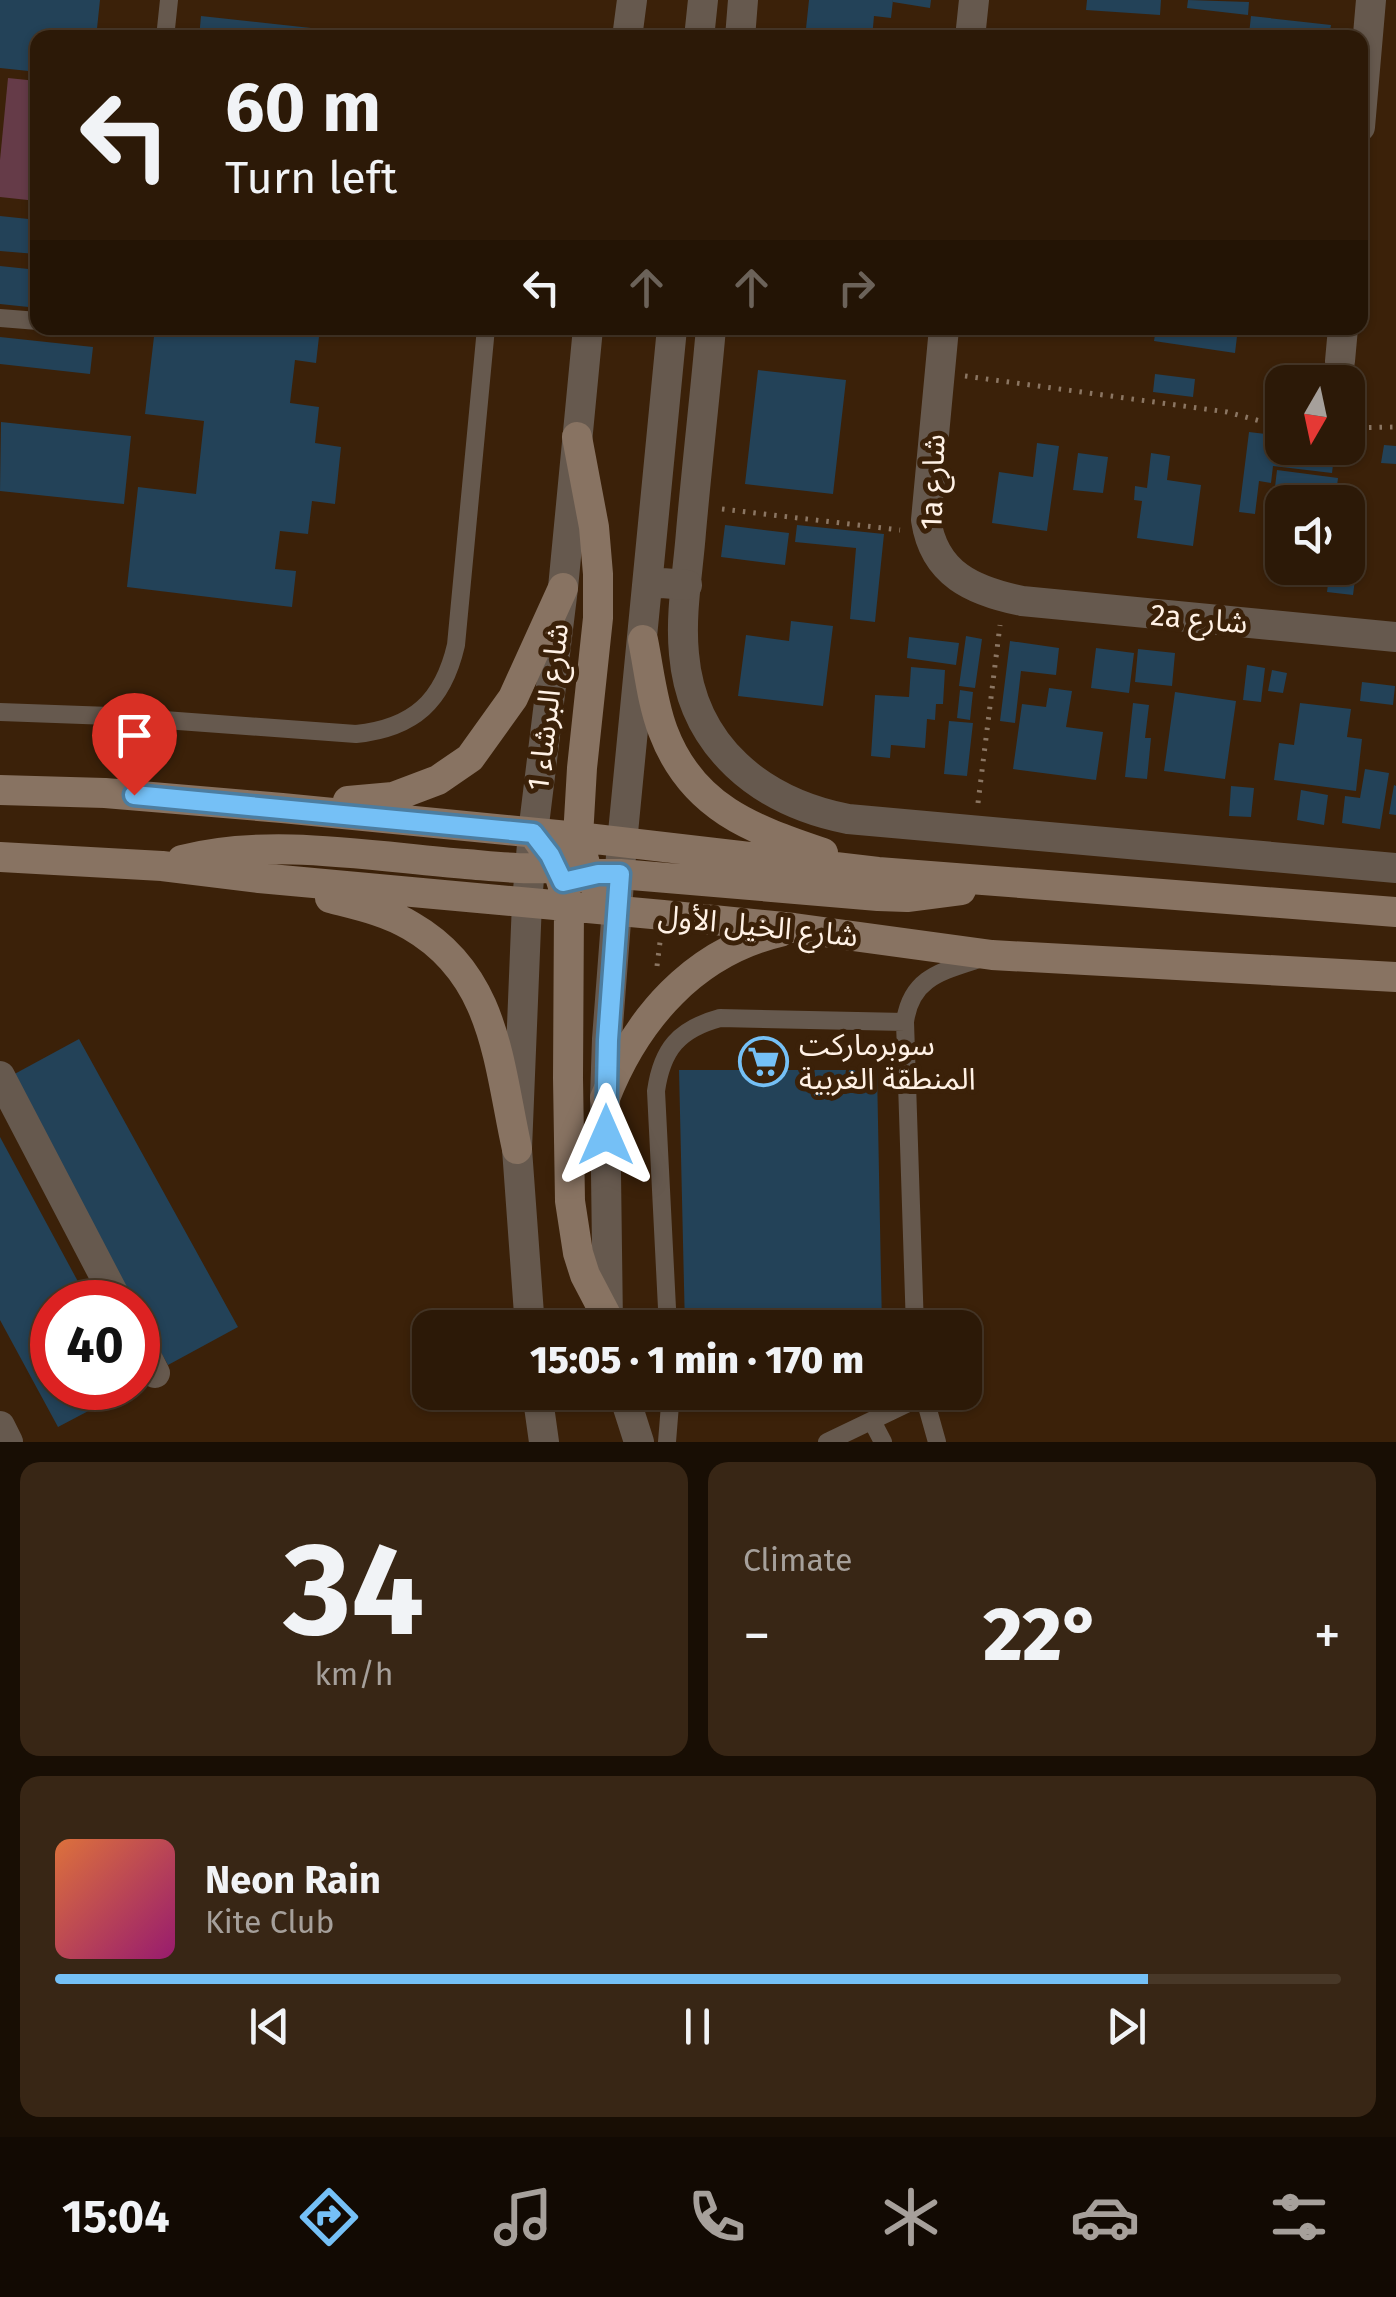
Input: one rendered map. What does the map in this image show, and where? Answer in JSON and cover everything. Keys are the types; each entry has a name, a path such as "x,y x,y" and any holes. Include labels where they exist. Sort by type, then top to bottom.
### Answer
{"main road":[{"path":"577,437 594,528 598,618 567,871 570,1201 582,1264 602,1310"},
{"path":"282,808 393,796 438,780 470,758 514,698 563,588"},
{"path":"644,640 662,730 692,782 733,818 764,833 878,872"},
{"name":"شارع الخيل الأول","path":"0,790 105,793 533,833 567,871 618,911 794,928 992,955 1396,977"},
{"name":"شارع الخيل الأول","path":"0,857 162,866 527,902 567,871 622,843 878,872 1396,912"},
{"path":"162,866 214,853 266,849 907,897 937,895 994,881"},
{"path":"260,878 382,912 435,942 456,964 476,990 490,1020 517,1149"},
{"path":"605,1098 634,1039 678,985 744,942 794,928"}],"street":[{"path":"700,30 702,0"},
{"path":"741,30 743,0"},
{"path":"971,30 974,0"},
{"path":"1368,35 1371,0"},
{"path":"628,30 632,1"},
{"name":"شارع البرشاء 1","path":"529,1310 517,1149 527,902 567,871 533,833 563,588 587,335"},
{"path":"608,1310 608,1040 622,843 671,335"},
{"path":"710,335 684,657 691,688 712,738 742,771 781,797 848,819 1396,868"},
{"name":"1a شارع","path":"943,335 926,507 928,533 948,570 1003,597"},
{"path":"1340,360 1342,335"},
{"path":"649,582 687,585"},
{"name":"2a شارع","path":"1003,597 1041,604 1396,637"},
{"path":"0,1076 107,1280"},
{"path":"540,1410 544,1442"},
{"path":"629,1410 639,1442"},
{"path":"0,1426 8,1442"}],"lane":[{"path":"166,30 169,0"},
{"path":"616,30 632,1"},
{"path":"0,318 30,320"},
{"path":"0,712 356,734 394,726 427,706 446,678 456,645 485,335"},
{"path":"914,1310 905,1022 912,997 930,978 992,955"},
{"path":"667,1310 656,1091 659,1070 668,1051 682,1035 720,1018 905,1022"},
{"path":"667,1442 670,1410"},
{"path":"827,1442 893,1410"},
{"path":"928,1410 937,1442"},
{"path":"872,1421 883,1442"}],"path":[{"path":"940,372 1227,412 1265,422"},
{"path":"1365,428 1396,427"},
{"path":"694,506 928,533"},
{"path":"975,830 1003,597"}],"shaded area":[{"path":"8,78 30,80 30,200 0,197"}],"building":[{"path":"0,0 100,0 97,30 30,30 30,71 0,68"},
{"path":"809,0 893,0 891,18 874,16 873,30 806,30"},
{"path":"893,0 931,0 930,8"},
{"path":"1087,0 1161,0 1160,15 1086,10"},
{"path":"1188,0 1249,2 1248,15 1187,8"},
{"path":"201,16 329,30 200,30"},
{"path":"1251,16 1331,25 1330,30 1249,30"},
{"path":"0,216 30,219 30,254 0,251"},
{"path":"0,266 30,269 30,307 0,304"},
{"path":"154,335 319,335 316,363 295,360 290,403 319,407 315,443 341,447 335,504 312,501 308,534 280,531 275,569 296,571 292,607 127,587 138,487 196,494 204,421 145,414"},
{"path":"1155,335 1237,335 1235,353 1154,341"},
{"path":"0,337 93,347 90,374 0,364"},
{"path":"758,370 846,380 833,494 745,484"},
{"path":"1155,374 1195,379 1193,397 1153,392"},
{"path":"1,422 131,436 124,504 0,491"},
{"path":"1249,432 1265,434 1265,465 1333,465 1332,473 1273,466 1271,483 1259,481 1255,514 1239,512"},
{"path":"1037,443 1059,446 1047,531 992,523 999,472 1033,477"},
{"path":"1384,445 1396,446 1396,464 1381,463"},
{"path":"1078,453 1108,457 1103,493 1073,490"},
{"path":"1151,453 1170,456 1167,480 1201,485 1193,546 1137,538 1142,501 1134,500 1135,486 1147,488"},
{"path":"1277,470 1338,478 1337,485 1275,485"},
{"path":"725,525 789,533 785,565 721,557"},
{"path":"797,525 884,534 875,622 850,619 856,548 795,542"},
{"path":"1328,585 1354,585 1353,595 1327,592"},
{"path":"791,621 833,626 823,706 738,696 746,635 789,641"},
{"path":"966,636 982,639 975,688 959,686"},
{"path":"909,637 959,643 956,665 907,658"},
{"path":"1010,641 1059,648 1056,675 1021,671 1015,723 1000,721"},
{"path":"1096,648 1134,653 1129,693 1091,688"},
{"path":"1138,649 1175,653 1172,686 1135,682"},
{"path":"1247,665 1265,668 1261,702 1243,700"},
{"path":"911,667 945,670 943,704 936,704 935,720 927,719 925,748 891,745 890,758 871,756 875,695 909,697"},
{"path":"1272,670 1287,673 1283,693 1268,691"},
{"path":"1362,682 1395,686 1393,705 1360,701"},
{"path":"1049,688 1072,691 1066,727 1103,732 1096,780 1013,769 1022,704 1046,707"},
{"path":"960,690 973,692 970,720 957,718"},
{"path":"1175,692 1236,701 1225,779 1164,771"},
{"path":"1133,703 1149,705 1145,738 1151,738 1147,779 1125,777"},
{"path":"1300,703 1351,709 1347,737 1362,739 1356,791 1274,780 1279,743 1294,745"},
{"path":"949,721 973,723 967,776 944,774"},
{"path":"1365,769 1389,773 1380,829 1342,823 1345,796 1360,798"},
{"path":"1231,786 1254,788 1251,817 1229,816"},
{"path":"1396,786 1396,815 1389,814"},
{"path":"1301,790 1328,795 1324,825 1297,820"},
{"path":"79,1039 238,1327 168,1365 160,1351 160,1280 121,1280 9,1077"},
{"path":"679,1070 877,1070 882,1310 685,1310"},
{"path":"0,1137 77,1280 30,1280 30,1375 0,1320"},
{"path":"49,1410 90,1410 58,1427"}],"place":[{"name":"سوبرماركت المنطقة الغربية","path":"764,1062"}],"route":[{"path":"134,795 533,833 550,855 563,882 576,877 620,874 608,1040 606,1135"}]}
